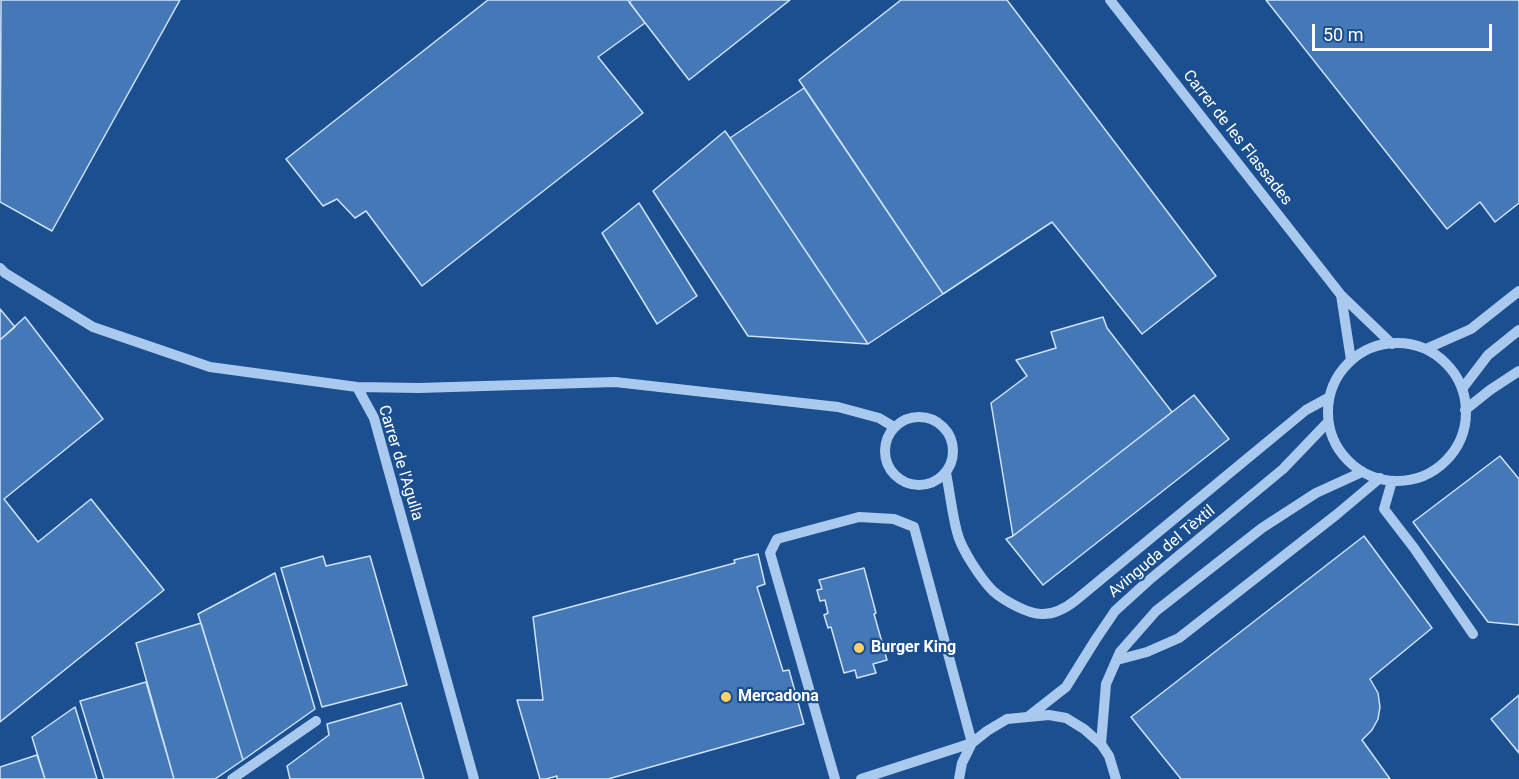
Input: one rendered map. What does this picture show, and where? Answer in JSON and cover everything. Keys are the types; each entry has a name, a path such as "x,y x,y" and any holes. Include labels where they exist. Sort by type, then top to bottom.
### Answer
{"street":[{"name":"Carrer de les Flassades","path":"1110,0 1341,295 1392,344"},
{"path":"0,268 93,327 210,367 357,387 419,388 615,382 838,407 879,418 894,427"},
{"path":"1428,348 1471,329 1519,291"},
{"path":"1341,295 1351,360"},
{"path":"1462,389 1488,355 1519,330"},
{"path":"1392,344 1428,348 1441,357 1454,371 1464,395 1465,410 1462,432 1453,452 1436,468 1415,478 1392,481 1369,476 1348,460 1335,444 1328,422 1328,399 1337,377 1351,360 1370,349 1392,344"},
{"path":"1465,410 1519,371"},
{"name":"Carrer de l'Agulla","path":"357,387 374,417 474,779"},
{"path":"946,473 957,534 971,562 994,592 1015,605 1033,613 1043,614 1063,610 1306,410 1328,399"},
{"path":"927,417 947,429 954,452 952,463 946,473 927,485 916,486 896,477 885,458 888,436 894,427 904,420 927,417"},
{"name":"Avinguda del Tèxtil","path":"1029,716 1066,687 1115,611 1283,469 1328,422"},
{"path":"1101,744 1106,684 1120,652 1156,611 1262,528 1316,494 1362,472"},
{"path":"1117,660 1147,652 1179,638 1380,478"},
{"path":"1392,481 1384,509 1414,548 1473,634"},
{"path":"835,779 770,553 777,539 859,517 894,519 914,527 972,743 962,763 959,779"},
{"path":"861,779 972,743 1007,719 1049,715 1066,718 1084,729 1101,744 1119,778"},
{"path":"232,779 316,721"}],"building":[{"path":"1,0 180,0 52,231 0,202"},
{"path":"488,0 628,0 645,23 598,57 643,113 422,286 366,211 355,218 337,199 323,206 286,159"},
{"path":"632,0 790,0 689,80 629,2"},
{"path":"901,0 1007,0 1216,276 1142,334 1052,222 943,294 799,80"},
{"path":"1266,0 1519,0 1519,203 1495,222 1480,202 1447,229"},
{"path":"804,88 943,294 868,344 730,138"},
{"path":"725,131 868,344 748,336 653,191"},
{"path":"639,203 697,296 657,324 602,233"},
{"path":"0,309 15,327 0,340"},
{"path":"25,317 103,419 4,499 38,542 91,499 164,590 0,722 0,340"},
{"path":"1103,317 1107,328 1172,412 1013,536 991,403 1027,376 1016,360 1056,348 1051,332"},
{"path":"1194,395 1229,439 1043,585 1006,539 1013,536"},
{"path":"1500,456 1519,479 1519,625 1488,622 1413,522"},
{"path":"1364,536 1432,628 1370,679 1378,693 1380,707 1378,719 1372,730 1362,740 1390,779 1181,779 1131,717"},
{"path":"758,554 765,584 757,587 783,671 789,670 804,724 608,779 557,779 557,776 540,779 517,700 543,700 533,617 735,563 734,560"},
{"path":"323,556 326,566 370,556 407,685 322,707 281,568"},
{"path":"864,568 887,660 873,664 876,673 857,678 855,670 844,673 831,627 828,628 824,615 828,613 825,600 820,601 817,590 822,589 819,580"},
{"path":"275,573 315,709 243,760 198,614"},
{"path":"201,623 243,760 215,779 174,779 136,643"},
{"path":"146,682 174,779 104,779 80,701"},
{"path":"1519,695 1519,753 1491,719"},
{"path":"401,703 424,779 290,779 287,766 329,735 327,724"},
{"path":"75,707 97,779 45,779 32,737"},
{"path":"37,755 45,779 0,779 0,767"}],"place":[{"name":"Burger King","path":"859,648"},
{"name":"Mercadona","path":"726,697"}]}
